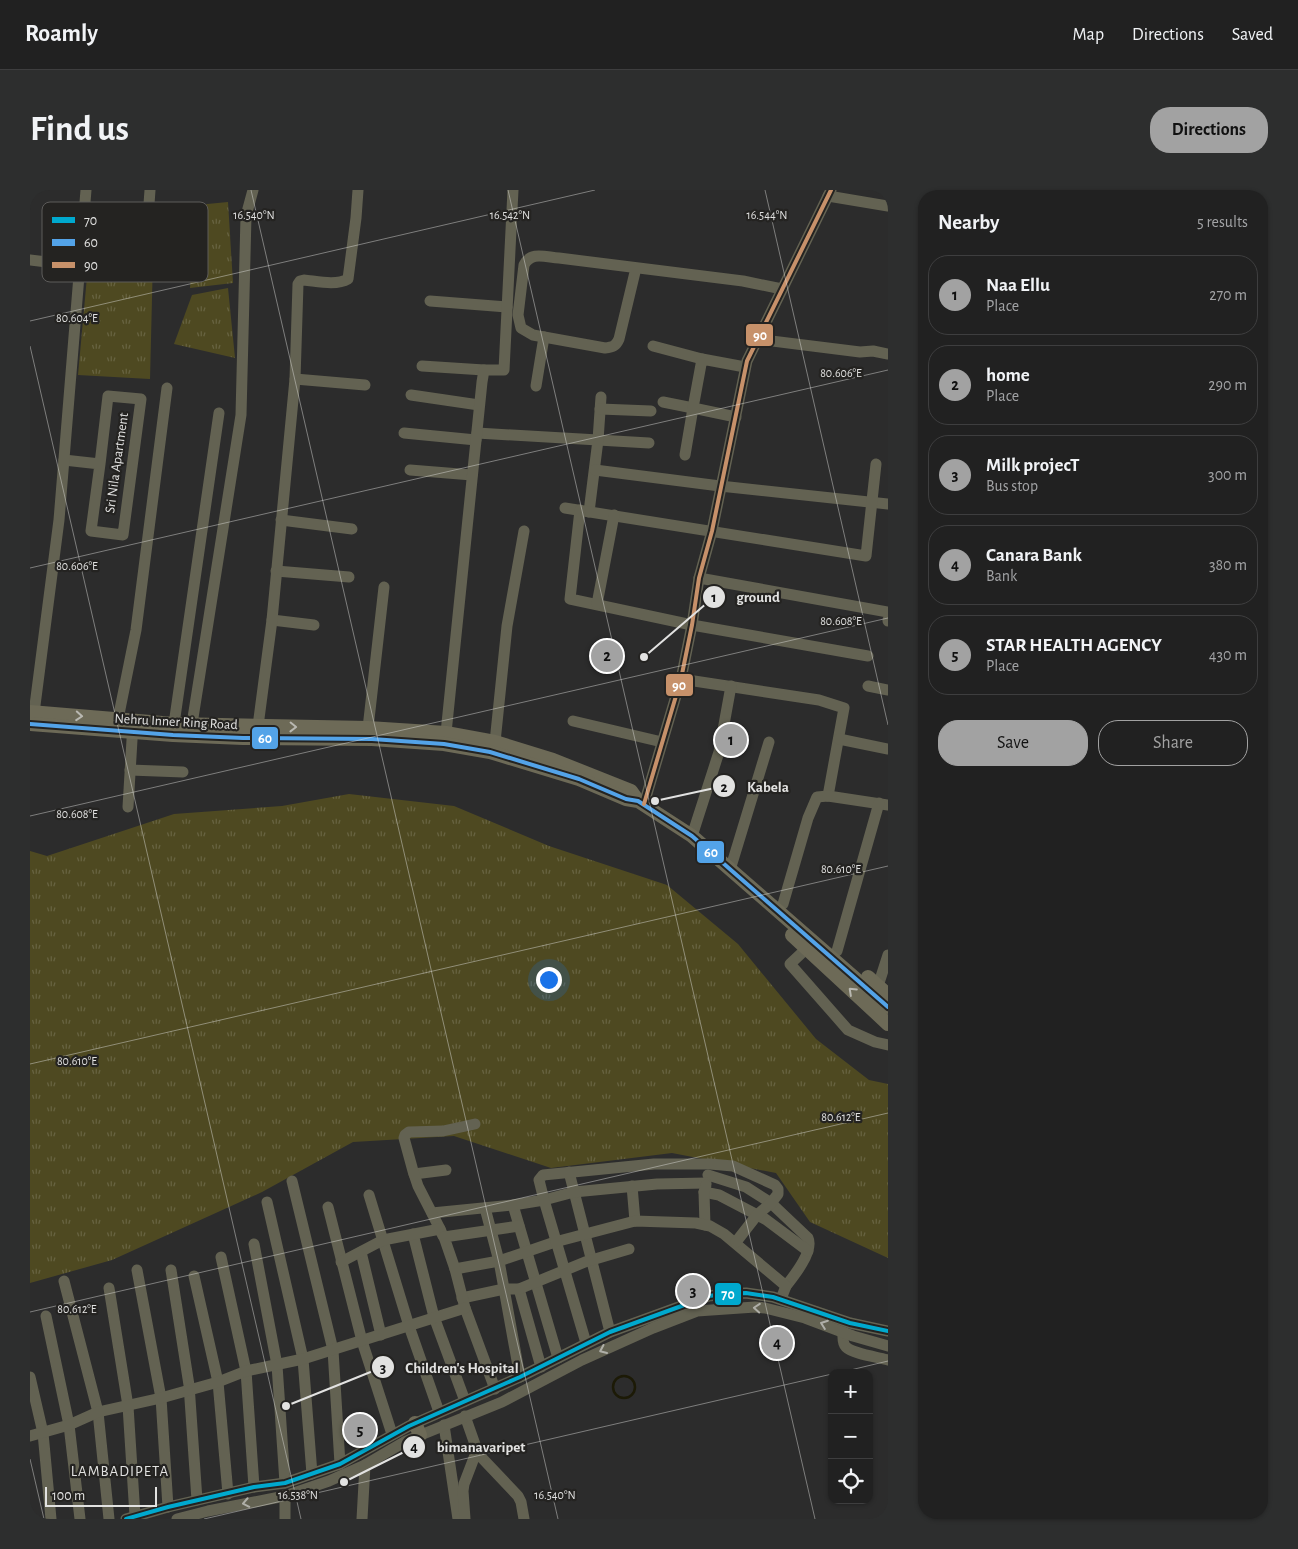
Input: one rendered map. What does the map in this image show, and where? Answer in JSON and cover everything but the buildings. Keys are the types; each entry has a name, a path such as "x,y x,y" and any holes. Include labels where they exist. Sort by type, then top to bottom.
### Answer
{"main road":[{"name":"Nehru Inner Ring Road","path":"31,716 118,719 132,726 192,724 368,728 446,732 495,742 553,760 631,791 641,803 692,836 764,899"},
{"name":"Nehru Inner Ring Road","path":"31,716 243,738 372,739 444,744 497,754 579,779 626,799 641,803"},
{"path":"888,1007 779,907 775,898 764,899 764,909 888,1024"},
{"path":"779,907 837,951 883,990"}],"street":[{"path":"192,724 241,415 246,216 252,190"},
{"path":"258,726 272,620 295,379 298,284 304,280 343,282 348,280 358,190"},
{"path":"422,366 504,370 513,190"},
{"path":"641,803 681,678 699,578 712,531 745,367 756,339 829,193 888,206"},
{"path":"636,268 616,344 612,347 605,348 533,336 525,332 518,322 524,265 529,257 532,256 559,258 743,281 782,289"},
{"path":"31,716 59,520 79,282"},
{"path":"430,300 507,307"},
{"path":"536,386 544,337"},
{"path":"756,339 888,354"},
{"path":"653,346 702,359 745,367"},
{"path":"685,454 702,359"},
{"path":"446,732 484,370"},
{"path":"295,379 365,385"},
{"path":"118,719 136,630 167,388"},
{"path":"411,395 479,406"},
{"name":"Sri Nila Apartment","path":"108,396 141,399 122,535 91,531 100,464 108,396"},
{"path":"663,402 736,417"},
{"path":"651,411 600,403 595,470 584,511 570,599 692,625 868,656"},
{"path":"174,724 219,413"},
{"path":"404,432 649,442"},
{"name":"Sri Nila Apartment","path":"64,460 100,464"},
{"path":"565,508 866,556 876,464"},
{"path":"410,470 472,475"},
{"path":"595,470 888,504"},
{"path":"597,604 614,515"},
{"path":"281,520 352,529"},
{"path":"495,742 507,626 524,531"},
{"path":"276,571 349,577"},
{"path":"699,578 888,612"},
{"path":"368,728 384,587"},
{"path":"272,620 314,625"},
{"path":"681,678 819,700 844,708 828,796"},
{"path":"692,836 719,752 731,686"},
{"path":"868,686 888,690"},
{"path":"573,721 662,742"},
{"path":"128,807 132,726"},
{"path":"839,739 888,748"},
{"path":"730,870 769,742"},
{"path":"130,770 183,772"},
{"path":"779,907 808,818 817,797 828,796 884,804 837,951"},
{"path":"806,949 790,964 848,1030 875,1042 888,1045"},
{"path":"883,990 888,955"},
{"path":"475,1124 435,1132 407,1133 404,1138 414,1174 442,1233 455,1269 464,1303 494,1389"},
{"path":"586,1343 544,1200 539,1180 543,1175 654,1164 707,1179 746,1187 771,1203 808,1238 808,1250 786,1286 781,1299"},
{"path":"432,1213 513,1205 544,1200 574,1192 707,1179 733,1166 775,1185 778,1189 778,1194 771,1203 757,1215 736,1242"},
{"path":"414,1174 446,1170"},
{"path":"568,1172 610,1332"},
{"path":"707,1179 719,1195 765,1219 808,1250"},
{"path":"705,1225 707,1179"},
{"path":"292,1180 333,1350 340,1464"},
{"path":"632,1186 635,1221"},
{"path":"369,1195 409,1326 440,1412"},
{"path":"267,1202 303,1359 312,1474"},
{"path":"513,1205 558,1358"},
{"path":"328,1207 362,1341 392,1434"},
{"path":"485,1208 499,1261 520,1377"},
{"path":"455,1269 499,1261 555,1242 635,1221 705,1225 736,1242 786,1286"},
{"path":"342,1262 383,1240 413,1234 492,1231 519,1226"},
{"path":"413,1234 434,1317 465,1401"},
{"path":"254,1244 277,1365 284,1483"},
{"path":"30,1436 69,1425 98,1412 161,1398 218,1382 246,1371 303,1359 362,1341 434,1317 464,1303 504,1289 519,1288 591,1259 629,1248"},
{"path":"361,1252 381,1334"},
{"path":"221,1257 246,1371 254,1487"},
{"path":"137,1270 161,1398 168,1507"},
{"path":"171,1270 189,1390 197,1500"},
{"path":"194,1276 218,1382 228,1494"},
{"path":"64,1282 98,1412 109,1519"},
{"path":"109,1288 128,1406 130,1517 254,1487 284,1483 340,1464 392,1434 444,1425 502,1402 590,1356 697,1311 760,1308 805,1318 888,1346"},
{"path":"519,1288 541,1367"},
{"path":"177,1519 208,1515 285,1496 328,1481 365,1465 406,1441 417,1429 440,1412 520,1377 610,1332 708,1296 746,1293 773,1297 850,1323 888,1331"},
{"path":"46,1316 69,1425 80,1519"},
{"path":"848,1334 843,1341 846,1347 852,1351 888,1360"},
{"path":"30,1377 43,1433 51,1519"},
{"path":"465,1416 477,1450 488,1465 518,1496 524,1519"},
{"path":"444,1425 458,1519"},
{"path":"465,1519 464,1484 477,1450"},
{"path":"362,1519 365,1465"},
{"path":"285,1496 285,1519"}],"green space":[{"path":"228,202 233,283 190,288 191,282 208,282 208,204"},
{"path":"87,282 152,282 150,379 78,375"},
{"path":"228,288 235,358 174,344 192,295"},
{"path":"349,794 454,806 549,846 667,885 738,944 816,1039 869,1080 888,1084 888,1258 810,1222 776,1173 672,1153 551,1168 454,1136 353,1142 262,1192 112,1260 30,1283 30,851 47,856 174,814 282,806"}],"waterway":[{"path":"624,1376 632,1379 635,1387 632,1395 624,1398 616,1395 613,1387 616,1379 624,1376"}],"transit line":[{"name":"90","path":"644,804 681,679 699,578 712,531 747,361 831,190"},
{"name":"60","path":"30,724 173,735 243,738 372,739 444,744 490,752 579,779 626,799 638,801 692,836 888,1007"},
{"name":"70","path":"126,1519 254,1487 285,1483 340,1464 409,1426 520,1377 610,1332 709,1296 746,1293 773,1297 850,1323 888,1331"}],"place":[{"name":"home","path":"607,656"},
{"name":"ground","path":"644,657"},
{"name":"Naa Ellu","path":"731,740"},
{"name":"Kabela","path":"655,801"},
{"name":"Milk projecT","path":"693,1291"},
{"name":"Canara Bank","path":"777,1343"},
{"name":"Children's Hospital","path":"286,1406"},
{"name":"STAR HEALTH AGENCY","path":"360,1430"},
{"name":"bimanavaripet","path":"344,1482"}],"district":[{"name":"LAMBADIPETA","path":"120,1471"}]}
